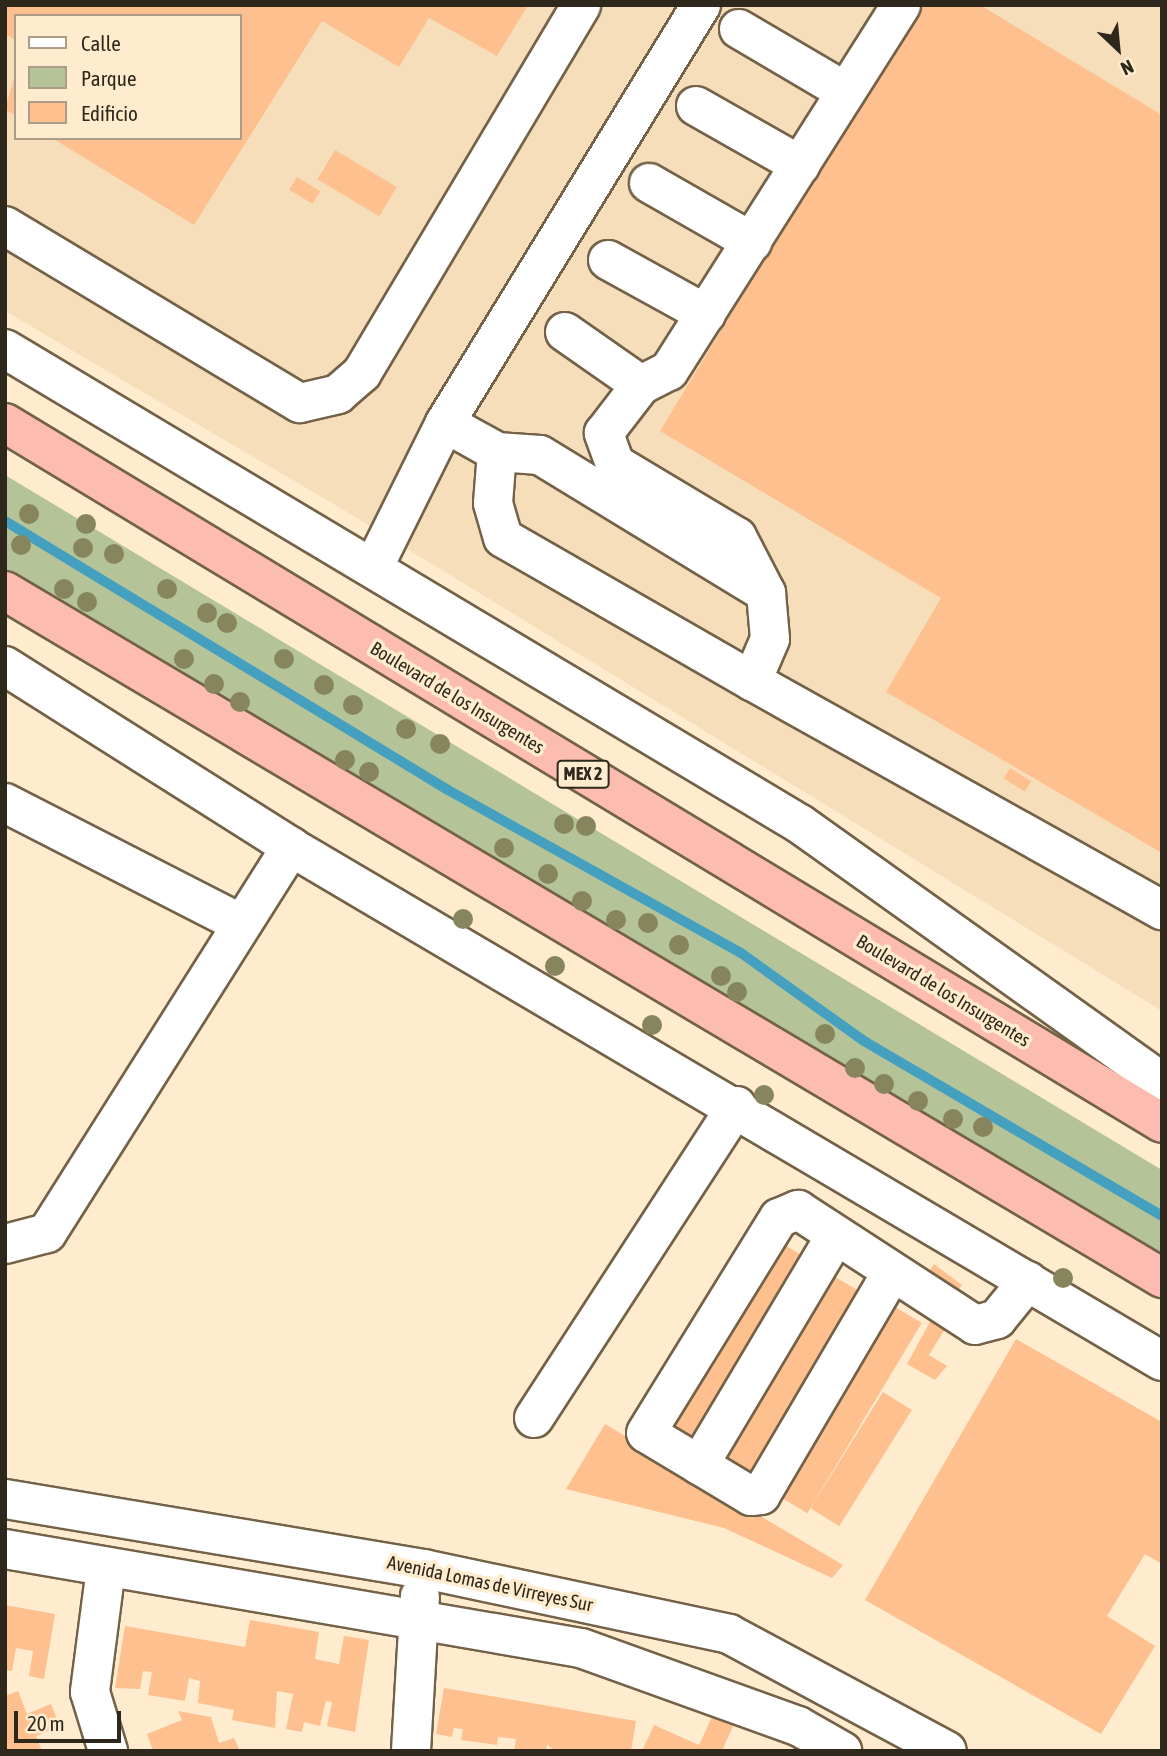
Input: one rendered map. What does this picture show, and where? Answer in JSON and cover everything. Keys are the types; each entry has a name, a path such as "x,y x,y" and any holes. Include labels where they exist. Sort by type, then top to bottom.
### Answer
{"highway":[{"name":"Boulevard de los Insurgentes","path":"5,423 1162,1123"},
{"path":"5,591 1162,1278"}],"street":[{"path":"5,226 300,403 338,394 362,373 582,5"},
{"path":"373,568 445,423 701,5"},
{"path":"752,681 770,639 766,593 737,537 615,464 604,433 641,385 669,371 846,92 887,10"},
{"path":"739,29 846,92"},
{"path":"696,106 800,165"},
{"path":"649,183 752,242"},
{"path":"608,260 706,314"},
{"path":"565,332 641,385"},
{"path":"5,349 800,824 1162,1082"},
{"path":"445,423 497,452 540,456 766,593"},
{"path":"497,452 494,513 503,538 752,681 1162,910"},
{"path":"5,666 291,847 737,1105 1162,1361"},
{"path":"5,803 240,923"},
{"path":"5,1244 47,1233 240,923 291,847"},
{"path":"534,1418 737,1105"},
{"path":"891,1274 761,1494 751,1496 646,1433 646,1424 779,1218 798,1210 891,1274 975,1325 997,1319 1028,1281"},
{"path":"699,1465 835,1237"},
{"name":"Avenida Lomas de Virreyes Sur","path":"5,1499 424,1569 729,1634 947,1751"},
{"path":"5,1549 581,1648 798,1726 842,1751"},
{"path":"106,1568 90,1692 108,1751"},
{"path":"411,1751 416,1620 424,1569"}],"shaded area":[{"path":"5,5 1162,5 1162,1011 342,509 5,311"}],"green space":[{"path":"5,475 1162,1170 1162,1258 5,573"}],"building":[{"path":"5,5 528,5 497,56 429,18 399,67 322,21 194,225 55,140 242,140 242,14 14,14 14,39 5,34"},
{"path":"918,5 980,5 1162,115 1162,853 886,692 941,598 660,431"},
{"path":"14,79 14,115 5,109"},
{"path":"335,150 397,187 379,216 317,179"},
{"path":"297,177 320,191 312,204 289,190"},
{"path":"1010,768 1031,781 1025,791 1004,778"},
{"path":"773,1238 805,1257 688,1451 657,1432"},
{"path":"934,1264 962,1285 957,1292 927,1275"},
{"path":"828,1273 859,1291 751,1479 720,1461"},
{"path":"890,1304 922,1323 807,1513 776,1494"},
{"path":"931,1320 945,1329 929,1355 947,1366 935,1380 907,1364"},
{"path":"1016,1339 1162,1422 1162,1564 1145,1554 1107,1616 1155,1646 1101,1734 865,1600"},
{"path":"883,1392 912,1410 839,1526 810,1508"},
{"path":"605,1424 843,1565 832,1578 724,1528 566,1489"},
{"path":"5,1605 55,1614 44,1679 29,1676 33,1651 16,1648 12,1671 5,1670"},
{"path":"250,1620 319,1632 315,1659 339,1664 344,1636 369,1640 355,1732 327,1726 332,1702 326,1701 320,1726 304,1722 302,1732 286,1729 293,1694 277,1691 275,1728 232,1720 234,1710 198,1703 200,1681 189,1678 185,1701 148,1695 152,1672 143,1671 140,1689 115,1688 125,1626 245,1647"},
{"path":"444,1688 636,1721 631,1751 554,1751 547,1744 546,1751 514,1751 516,1739 498,1737 497,1745 461,1740 463,1729 454,1728 452,1737 436,1734"},
{"path":"18,1691 27,1714 51,1704 60,1726 36,1736 42,1751 5,1751 5,1696"},
{"path":"178,1711 211,1717 219,1743 234,1738 240,1751 153,1751 147,1734 182,1720"},
{"path":"712,1717 733,1726 722,1751 642,1751 654,1725 699,1745"}],"waterway":[{"path":"5,521 448,790 741,953 864,1041 1162,1216"}]}
